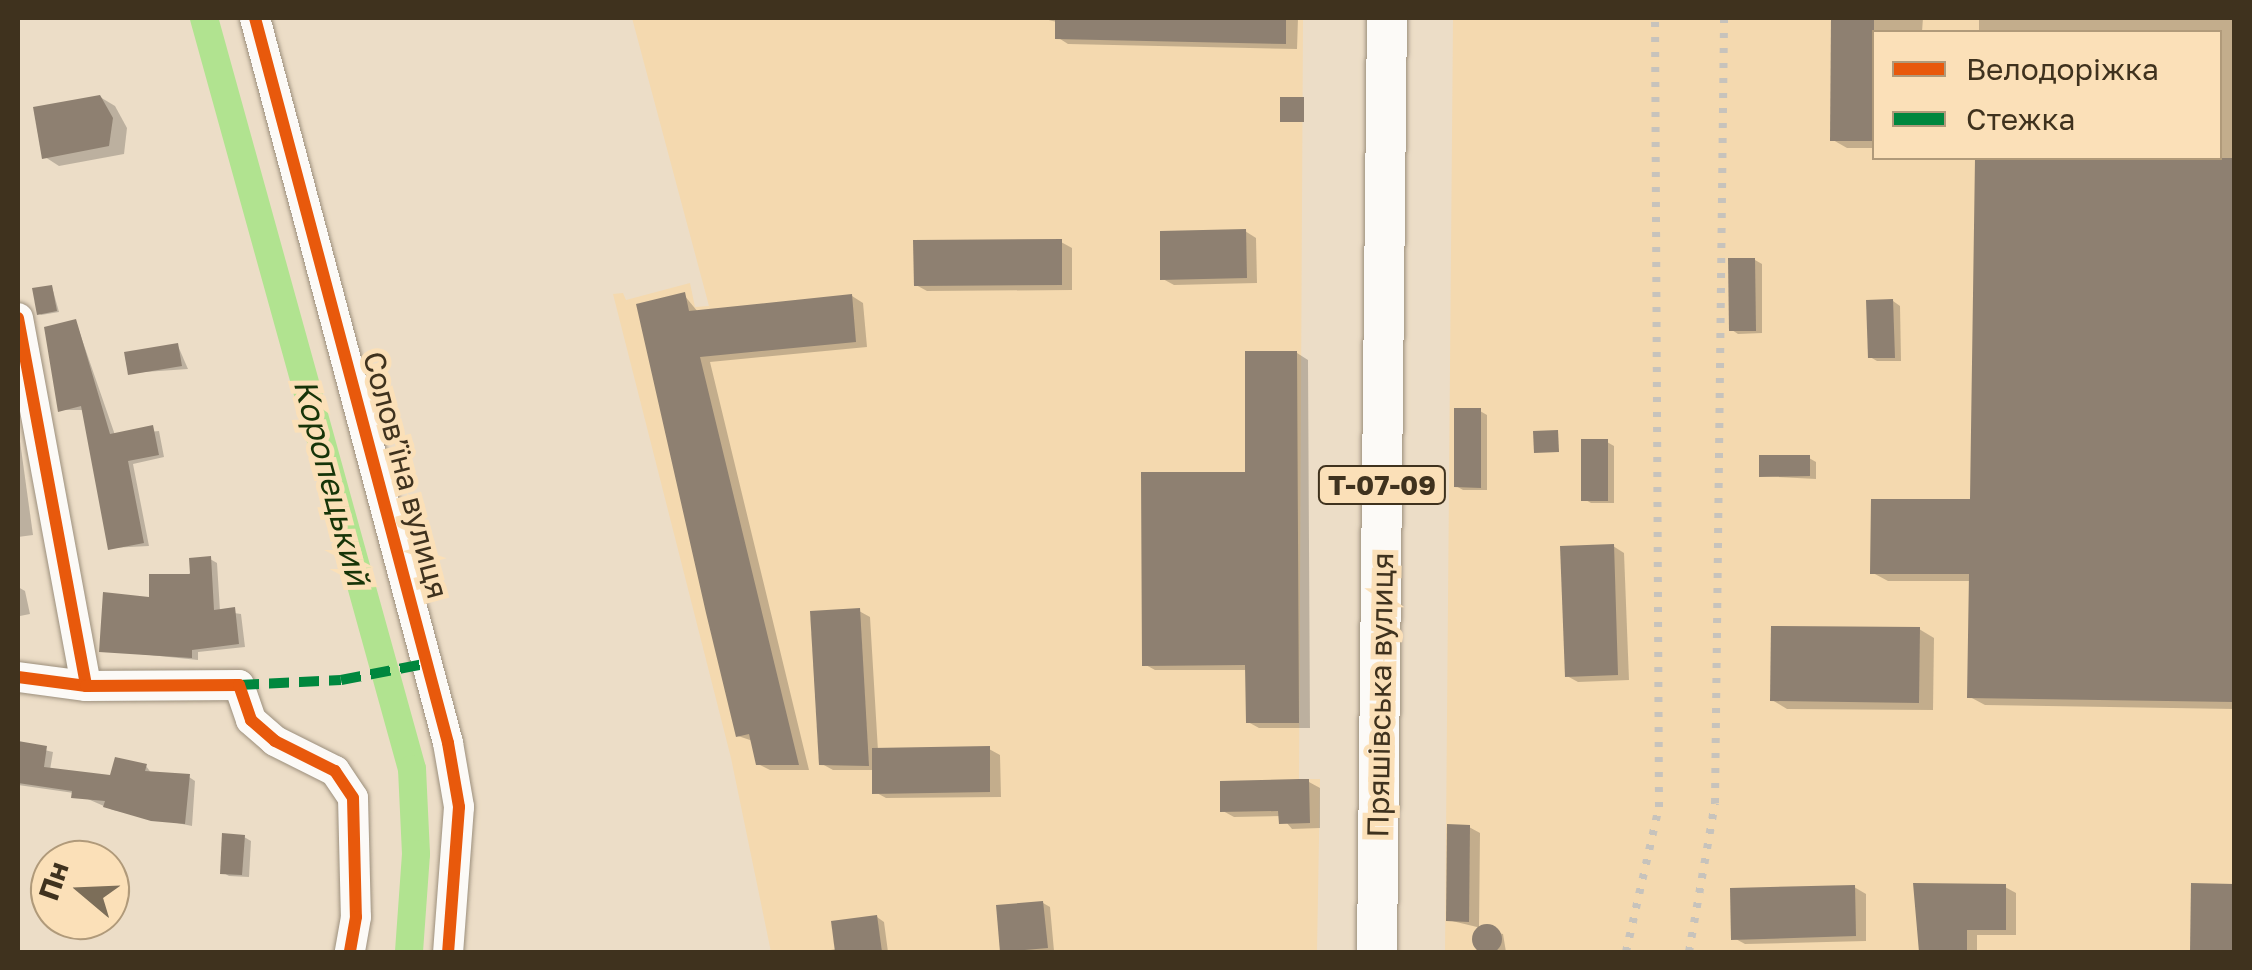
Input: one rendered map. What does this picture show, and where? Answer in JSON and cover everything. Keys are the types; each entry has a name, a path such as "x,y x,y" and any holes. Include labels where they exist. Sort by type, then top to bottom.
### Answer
{"main road":[{"name":"Пряшівська вулиця","path":"1377,952 1388,18"}],"street":[{"name":"Соловʼїна вулиця","path":"255,18 448,743 459,844 448,952"},
{"path":"18,318 86,686"},
{"path":"18,677 86,686 239,684 251,720 275,741 335,772 353,798 356,916 350,952"}],"shaded area":[{"path":"632,18 1303,18 1299,779 1320,779 1317,952 771,952 731,758 613,294 623,293 626,300 690,283 695,307 709,306"},
{"path":"1453,18 2234,18 2234,952 1445,952"}],"building":[{"path":"1055,18 1286,18 1286,44 1055,39"},
{"path":"1831,18 1874,18 1872,141 1830,141"},
{"path":"100,95 113,118 109,146 42,159 33,107"},
{"path":"1280,97 1304,97 1304,122 1280,122"},
{"path":"2234,158 2234,702 1967,698 1969,574 1870,574 1871,499 1970,499 1975,160"},
{"path":"1246,229 1247,278 1160,280 1160,231"},
{"path":"1062,239 1062,285 914,286 913,240"},
{"path":"1728,258 1755,258 1756,331 1729,331"},
{"path":"52,285 57,311 37,315 32,288"},
{"path":"685,292 689,311 852,294 856,342 700,357 799,765 756,765 749,734 736,737 706,613 636,304"},
{"path":"1893,299 1895,358 1868,358 1866,300"},
{"path":"76,319 110,434 153,425 159,455 128,461 144,543 108,550 81,406 58,412 44,327"},
{"path":"178,343 182,366 128,375 124,352"},
{"path":"1245,351 1297,351 1299,723 1246,723 1245,665 1142,666 1141,472 1245,472"},
{"path":"1454,408 1481,408 1481,488 1454,487"},
{"path":"1558,430 1559,452 1534,453 1533,431"},
{"path":"1581,439 1608,439 1608,501 1581,501"},
{"path":"1759,455 1810,455 1810,476 1759,477"},
{"path":"1614,544 1618,675 1565,677 1560,546"},
{"path":"211,556 214,610 235,607 239,644 192,650 192,658 99,652 103,592 149,597 149,574 190,574 189,558"},
{"path":"860,608 869,766 819,765 810,611"},
{"path":"1771,626 1920,627 1919,703 1770,701"},
{"path":"18,741 47,746 44,767 110,775 115,757 147,764 145,771 190,774 185,824 151,821 103,807 105,801 71,798 72,791 18,783"},
{"path":"990,746 990,792 872,794 872,748"},
{"path":"1309,779 1310,823 1279,824 1278,811 1220,812 1220,781"},
{"path":"1447,824 1470,825 1469,922 1446,921"},
{"path":"222,833 245,835 242,875 220,874"},
{"path":"1913,883 2006,884 2006,930 1967,930 1967,952 1919,952"},
{"path":"2191,883 2234,884 2234,952 2190,952"},
{"path":"1855,885 1856,936 1731,940 1730,888"},
{"path":"1043,901 1048,948 1000,952 996,905"},
{"path":"877,915 882,952 835,952 831,921"},
{"path":"1487,924 1498,928 1502,939 1498,950 1487,954 1476,950 1472,939 1476,928"}],"waterway":[{"name":"Коропецький","path":"204,18 412,769 416,854 409,952"}],"railway":[{"path":"1626,952 1659,807 1655,18"},
{"path":"1689,952 1715,803 1724,18"}],"marked path":[{"path":"239,685 341,680 429,663"}],"cycle path":[{"path":"255,18 448,743 459,807 448,952"},
{"path":"18,318 86,686"},
{"path":"18,677 86,686 239,685 251,720 275,741 335,771 353,798 356,917 350,952"}]}
